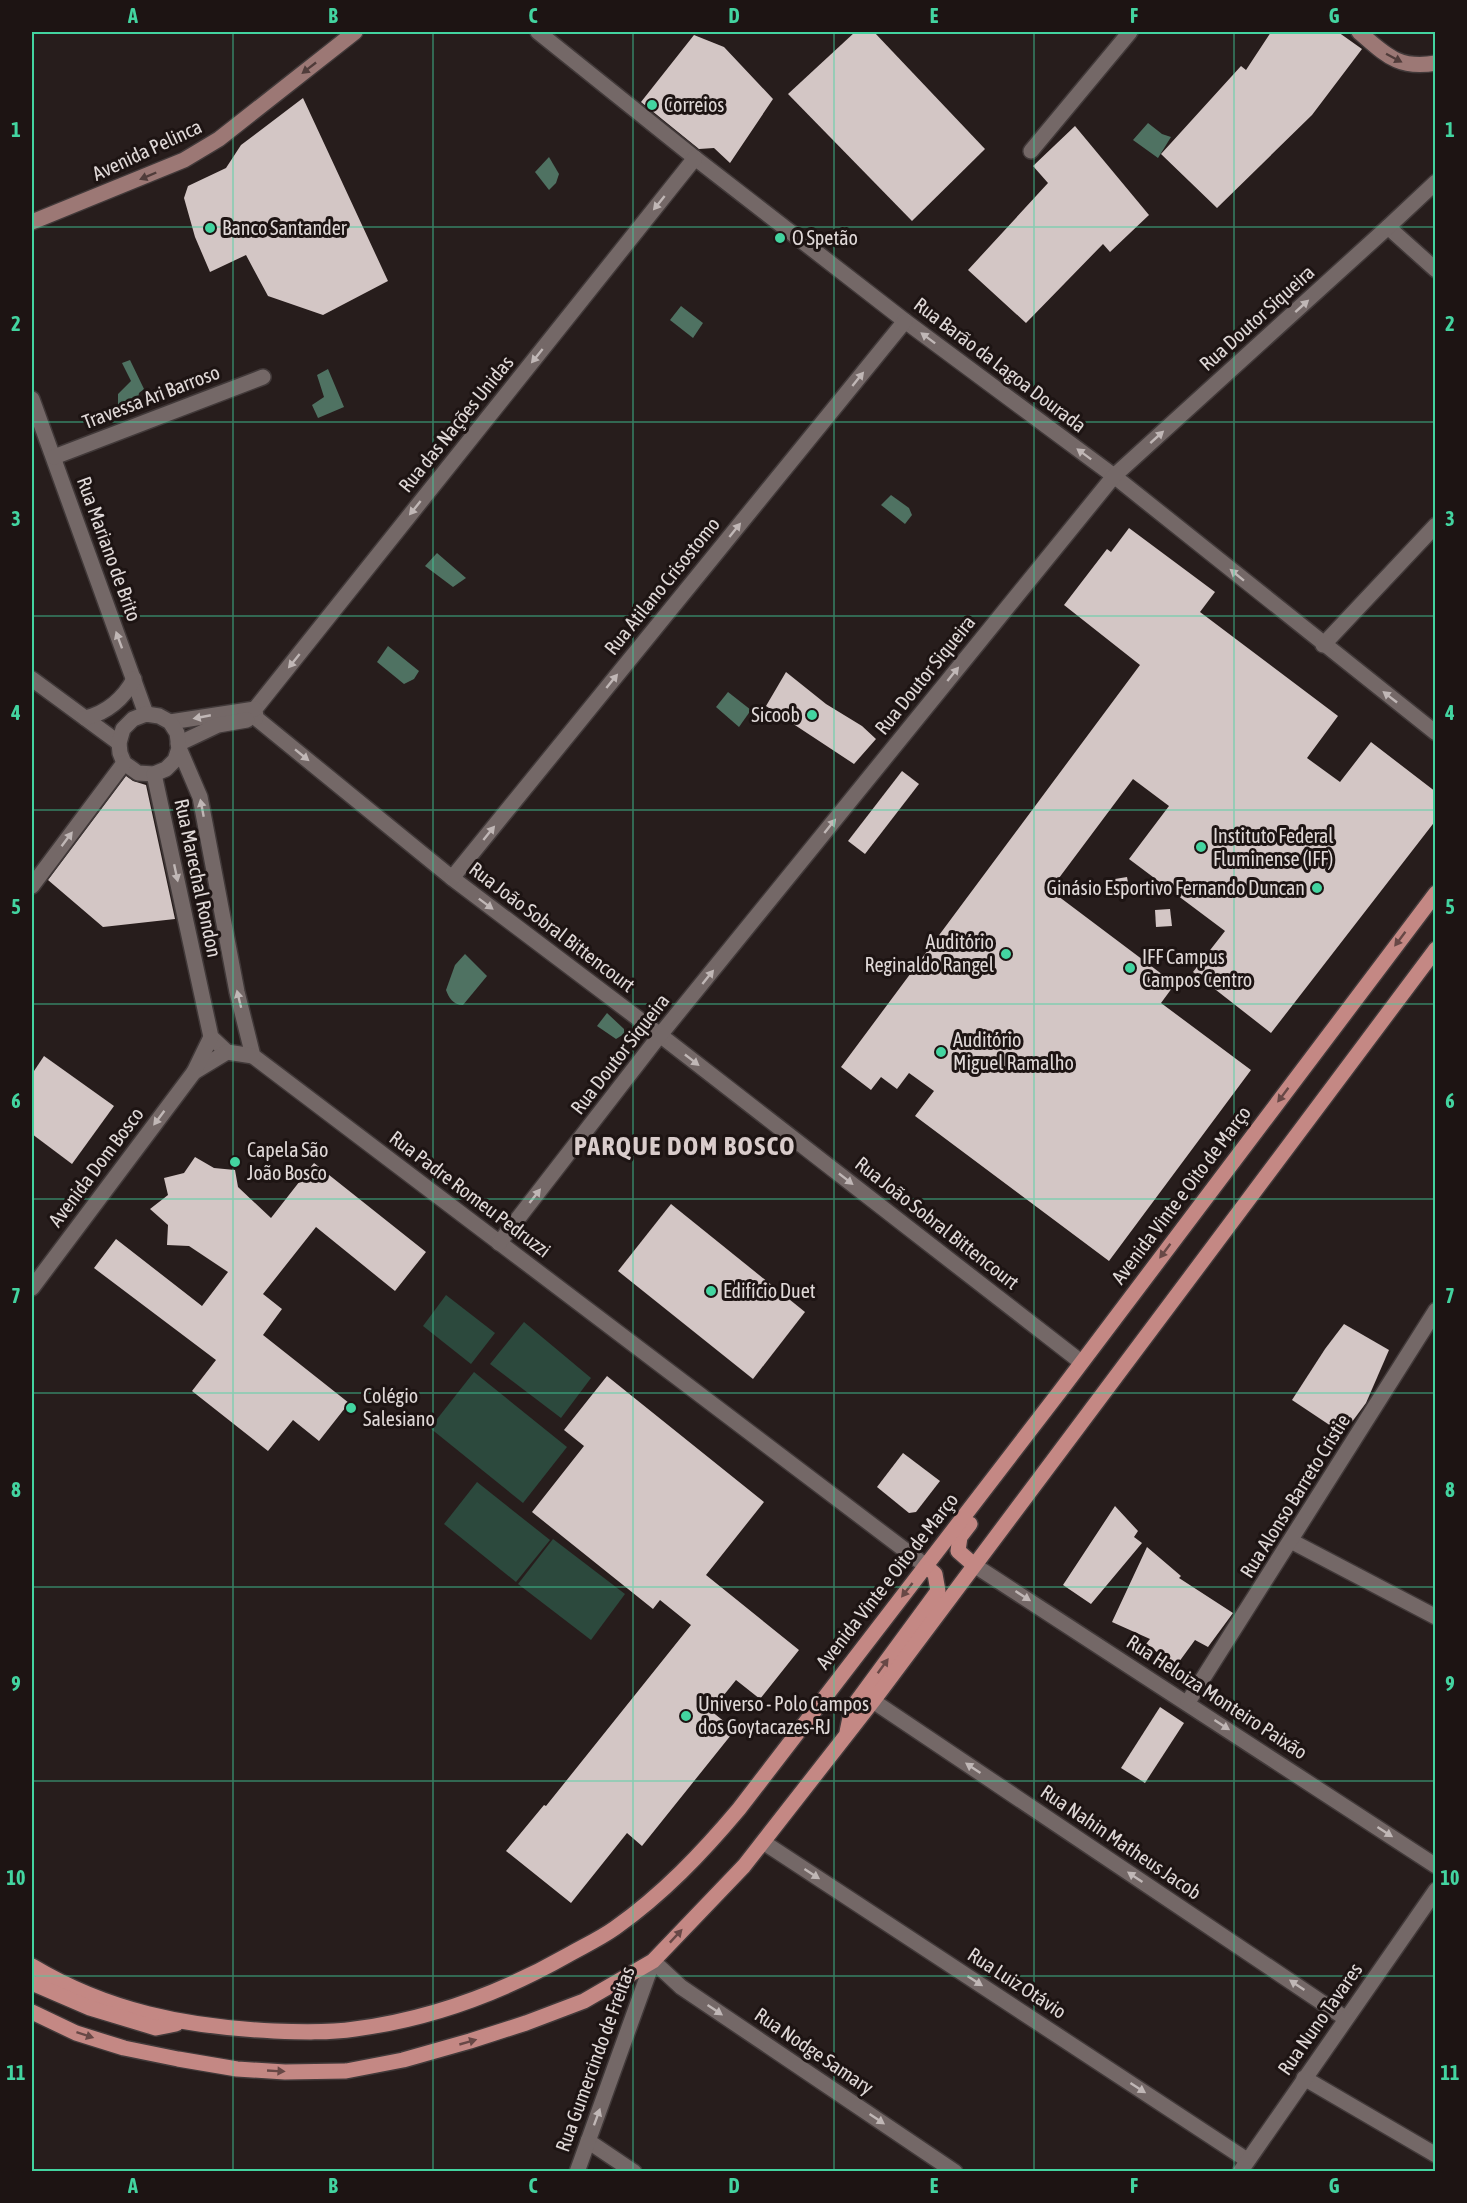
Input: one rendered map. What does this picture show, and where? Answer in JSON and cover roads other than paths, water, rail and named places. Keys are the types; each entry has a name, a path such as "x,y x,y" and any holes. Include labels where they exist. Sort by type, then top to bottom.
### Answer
{"main road":[{"name":"Avenida Pelinca","path":"32,222 184,160 219,139 355,32"},
{"path":"1359,32 1386,54 1399,61 1411,65 1436,63"},
{"name":"Avenida Vinte e Oito de Março","path":"32,1966 63,1984 138,2012 182,2022 245,2030 300,2032 355,2030 467,2002 517,1982 614,1929 665,1889 703,1851 739,1809 1061,1390 1436,893"},
{"path":"32,2013 76,2033 124,2048 178,2059 237,2069 285,2072 346,2071 414,2057 470,2042 526,2023 584,2001 653,1961 744,1866 873,1701 1435,949"},
{"path":"974,1565 958,1551 960,1537 1060,1406 1061,1390"},
{"path":"846,1735 852,1708 938,1591 935,1575 926,1566"},
{"path":"32,1983 90,2008 156,2028 182,2022"}],"street":[{"name":"Rua Barão da Lagoa Dourada","path":"538,32 695,158 905,321 1114,476 1436,733"},
{"path":"1031,151 1130,32"},
{"name":"Rua das Nações Unidas","path":"256,713 695,158"},
{"name":"Rua Doutor Siqueira","path":"499,1243 660,1035 1114,476 1436,182"},
{"path":"1388,228 1436,270"},
{"name":"Rua Atilano Crisostomo","path":"452,878 905,321"},
{"name":"Travessa Ari Barroso","path":"54,457 263,376"},
{"name":"Rua Mariano de Brito","path":"32,399 146,714"},
{"path":"1323,645 1436,525"},
{"path":"32,679 119,743"},
{"path":"85,718 98,714 116,702 124,695 134,679"},
{"path":"176,737 256,713"},
{"path":"176,737 256,713"},
{"name":"Rua João Sobral Bittencourt","path":"256,713 452,878 660,1035 1081,1362"},
{"path":"176,737 175,760 166,769 154,774 138,773 124,763 120,753 119,743 123,729 133,719 146,714 159,716 176,737 200,796 237,992 254,1056 227,1052 211,1037"},
{"path":"32,886 124,763"},
{"name":"Rua Marechal Rondon","path":"154,774 211,1037"},
{"name":"Avenida Dom Bosco","path":"32,1288 194,1072 211,1037"},
{"name":"Avenida Dom Bosco","path":"194,1072 227,1052"},
{"name":"Rua Padre Romeu Pedruzzi","path":"254,1056 926,1566"},
{"name":"Rua Alonso Barreto Cristie","path":"1188,1702 1434,1318"},
{"path":"1291,1541 1436,1617"},
{"name":"Rua Heloiza Monteiro Paixão","path":"974,1565 1188,1702 1436,1866"},
{"name":"Rua Nahin Matheus Jacob","path":"873,1701 1345,2018"},
{"name":"Rua Luiz Otávio","path":"763,1842 1243,2166"},
{"name":"Rua Nuno Tavares","path":"1243,2166 1436,1890"},
{"name":"Rua Gumercindo de Freitas","path":"576,2172 653,1961"},
{"name":"Rua Nodge Samary","path":"653,1961 681,1987 955,2172"},
{"path":"1304,2078 1436,2155"},
{"path":"588,2141 634,2172"}],"place":[{"name":"Correios","path":"652,105"},
{"name":"Banco Santander","path":"210,228"},
{"name":"O Spetão","path":"780,238"},
{"name":"Sicoob","path":"812,715"},
{"name":"Instituto Federal Fluminense (IFF)","path":"1201,847"},
{"name":"Ginásio Esportivo Fernando Duncan","path":"1317,888"},
{"name":"Auditório Reginaldo Rangel","path":"1006,954"},
{"name":"IFF Campus Campos Centro","path":"1130,968"},
{"name":"Auditório Miguel Ramalho","path":"941,1052"},
{"name":"Capela São João Bosco","path":"235,1162"},
{"name":"Edifício Duet","path":"711,1291"},
{"name":"Colégio Salesiano","path":"351,1408"},
{"name":"Universo - Polo Campos dos Goytacazes-RJ","path":"686,1716"}],"district":[{"name":"PARQUE DOM BOSCO","path":"685,1146"}]}
